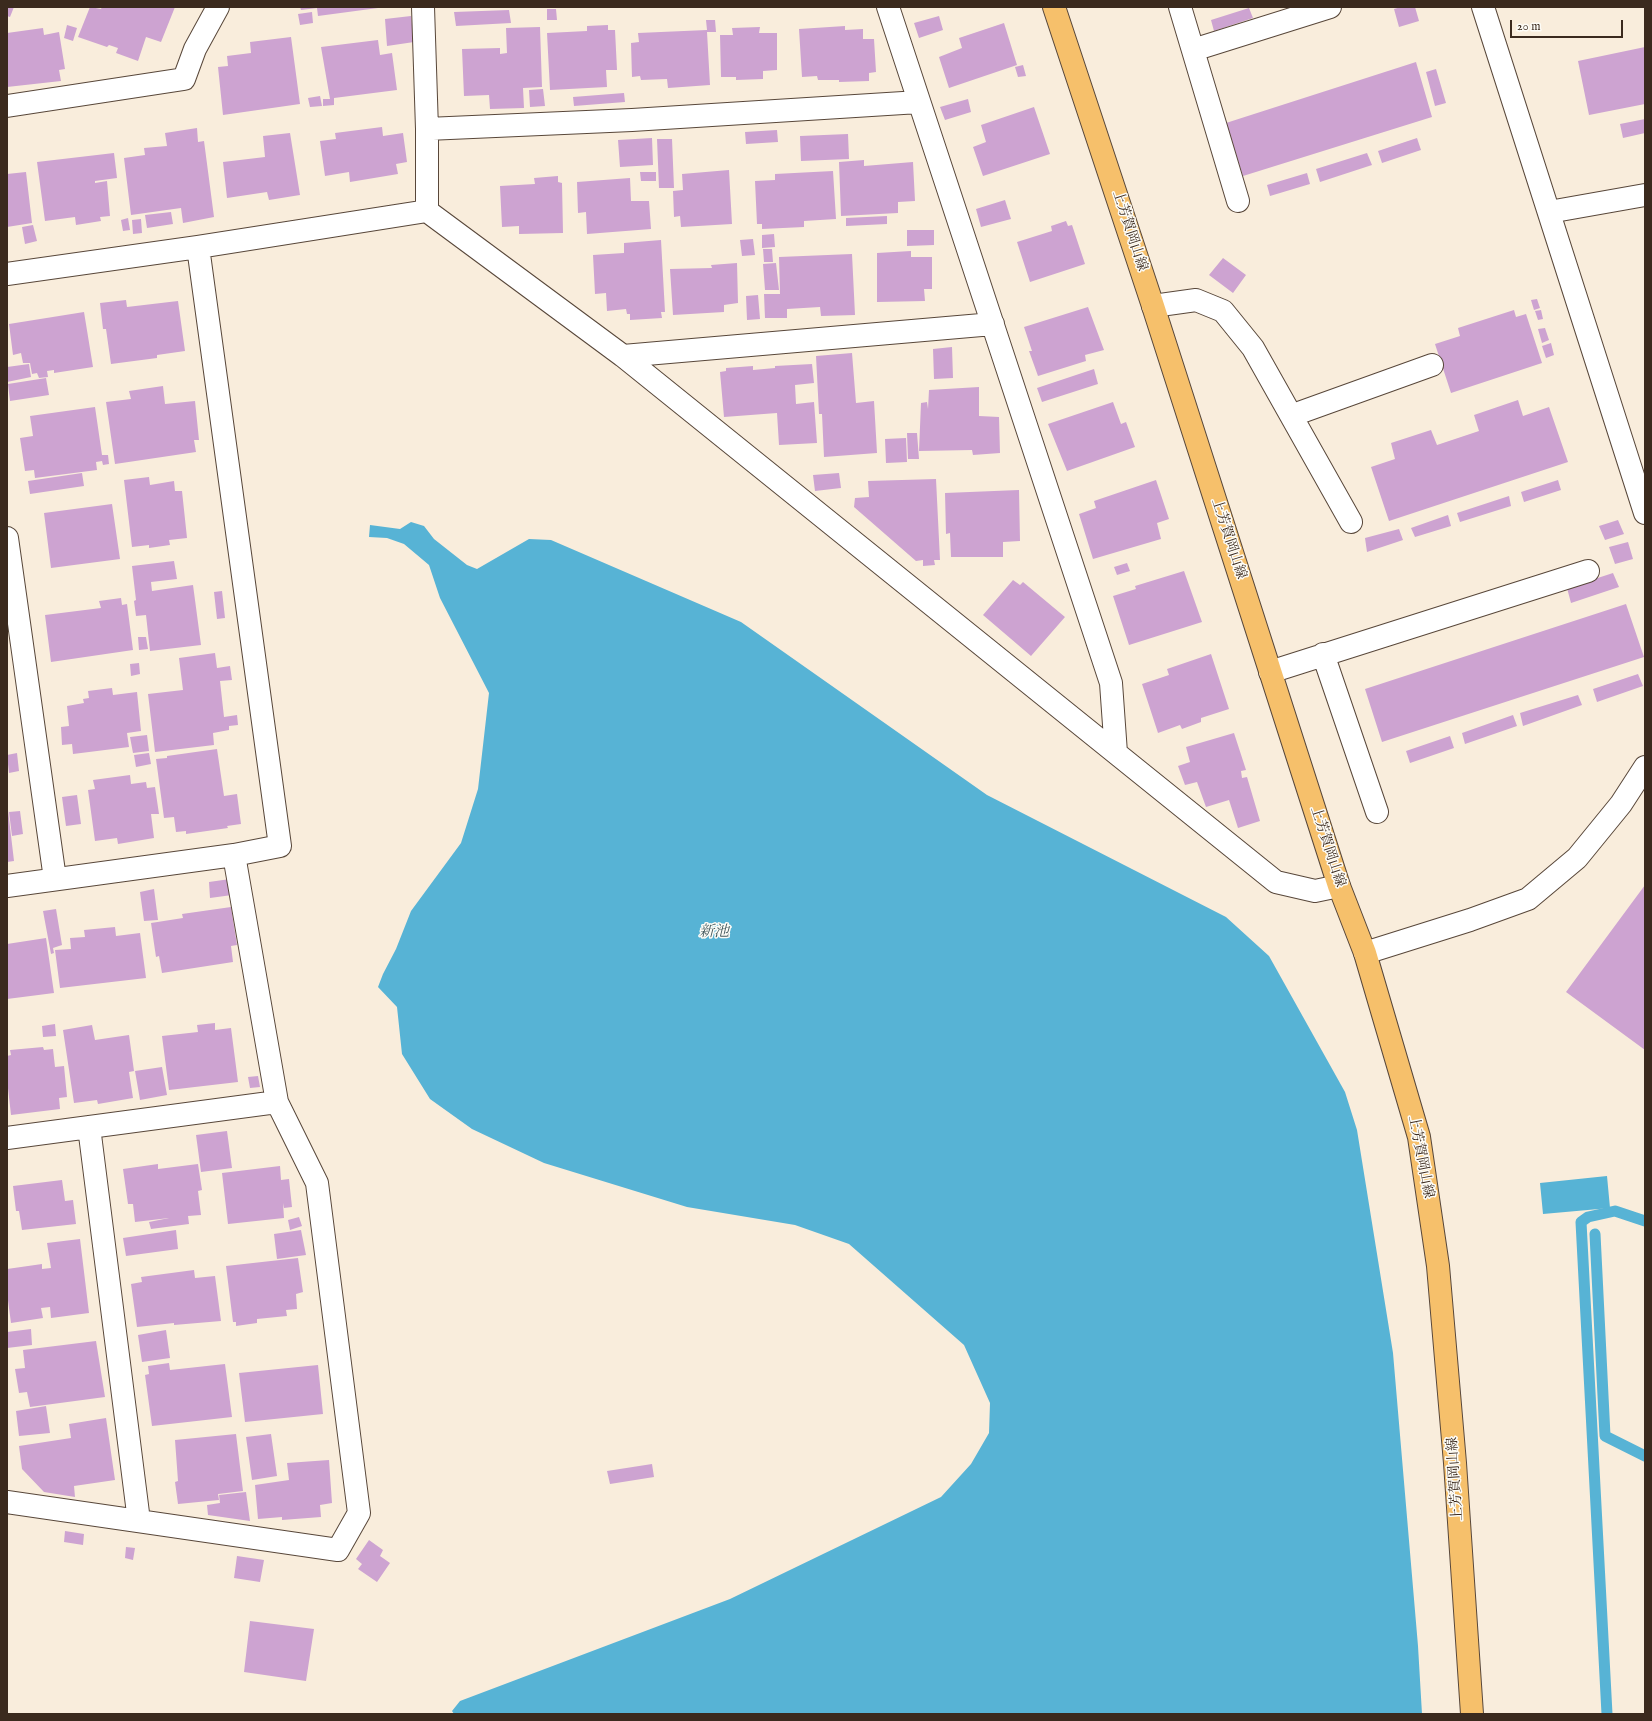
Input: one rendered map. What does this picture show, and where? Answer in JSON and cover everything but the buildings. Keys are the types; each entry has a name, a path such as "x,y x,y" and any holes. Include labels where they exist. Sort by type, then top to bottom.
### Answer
{"main road":[{"name":"上芳賀岡山線","path":"1054,7 1153,306 1339,886 1365,953 1419,1137 1436,1259 1455,1463 1472,1714"}],"street":[{"path":"7,106 184,80 195,49 218,7"},
{"path":"423,7 427,129 427,211"},
{"path":"888,7 1111,683 1116,753"},
{"path":"1180,7 1238,201"},
{"path":"1193,50 1330,7"},
{"path":"1483,7 1549,212 1638,466 1645,513"},
{"path":"427,129 640,120 919,102"},
{"path":"1549,212 1645,195"},
{"path":"7,274 198,247 427,211 623,356 1276,882 1315,891 1339,886"},
{"path":"7,886 234,855 280,846 198,247"},
{"path":"1153,306 1196,300 1223,311 1253,348 1293,415 1351,522"},
{"path":"623,356 993,324"},
{"path":"1293,415 1432,364"},
{"path":"7,538 54,879"},
{"path":"1270,672 1588,571"},
{"path":"1323,654 1378,812"},
{"path":"1365,953 1470,920 1528,899 1577,858 1621,804 1645,767"},
{"path":"7,1502 338,1550 359,1513 317,1182 277,1102 234,855"},
{"path":"7,1138 277,1102"},
{"path":"89,1127 139,1522"}],"water":[{"name":"新池","path":"411,522 424,526 434,539 467,565 477,569 529,539 551,540 741,622 987,795 1226,917 1269,956 1345,1092 1357,1130 1393,1353 1418,1646 1422,1714 454,1714 452,1711 460,1701 730,1599 941,1497 971,1464 989,1433 990,1403 964,1345 849,1244 795,1225 687,1207 544,1163 472,1129 430,1099 402,1054 397,1007 378,987 396,949 411,911 461,843 478,789 489,693 440,598 429,565 404,544 387,538 369,537 370,525 400,529"},
{"path":"1607,1176 1610,1208 1543,1214 1540,1183"}],"waterway":[{"path":"1607,1714 1581,1222 1588,1217 1615,1211 1645,1221"},
{"path":"1595,1234 1605,1436 1645,1456"}]}
